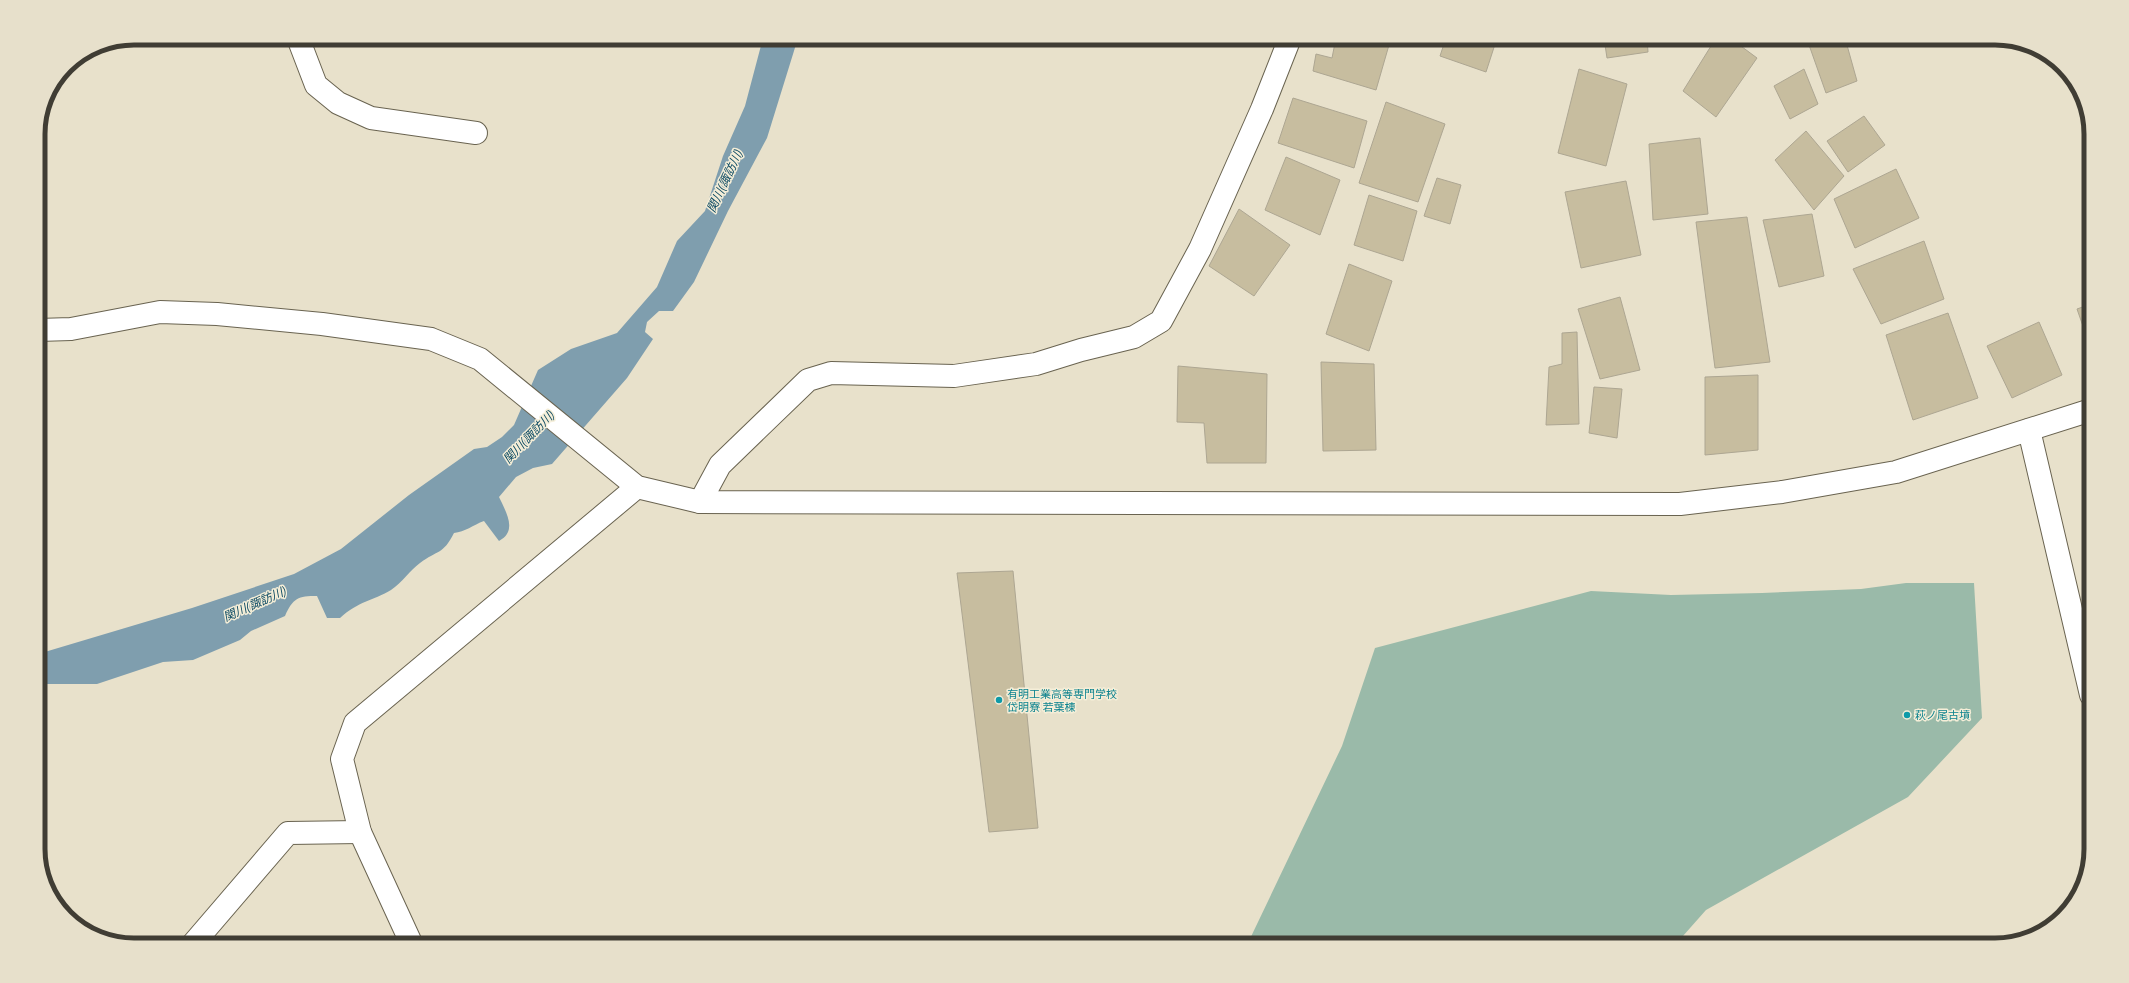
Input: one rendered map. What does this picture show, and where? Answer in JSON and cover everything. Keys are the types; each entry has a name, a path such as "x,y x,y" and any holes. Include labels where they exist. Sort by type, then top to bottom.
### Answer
{"street":[{"path":"301,45 316,85 338,103 371,118 476,133"},
{"path":"700,502 720,464 808,380 831,373 954,376 1036,364 1081,350 1134,337 1161,322 1200,249 1262,109 1287,45"},
{"path":"45,330 71,329 160,312 217,314 322,324 431,339 480,359 637,487 700,502 1680,504 1782,492 1896,472 2084,412"},
{"path":"2029,430 2084,665"},
{"path":"409,938 360,832 342,759 355,723 637,487"},
{"path":"198,938 288,833 360,832"}],"green space":[{"path":"1906,583 1974,583 1982,718 1908,797 1706,910 1681,938 1250,938 1342,746 1375,648 1591,591 1671,595 1861,589"}],"water":[{"name":"関川(諏訪川)","path":"761,45 796,45 767,138 728,211 694,282 673,311 659,311 647,322 645,332 653,339 627,378 552,464 533,468 516,477 499,497 509,521 508,532 505,537 499,541 484,521 465,530 454,533 443,549 416,566 391,590 353,608 340,618 327,618 317,596 305,597 297,599 291,605 285,616 251,631 240,640 193,660 163,662 97,684 45,684 45,652 192,608 294,574 341,549 409,495 474,449 487,447 502,437 514,425 538,370 571,349 617,333 657,287 677,241 705,211 723,156 745,106"}],"building":[{"path":"1335,45 1389,45 1376,90 1313,71 1316,54 1332,58"},
{"path":"1444,45 1495,45 1486,72 1440,56"},
{"path":"1605,45 1648,45 1648,52 1607,58"},
{"path":"1712,45 1739,45 1757,58 1716,117 1683,91"},
{"path":"1809,45 1847,45 1857,81 1826,93"},
{"path":"1579,69 1627,84 1606,166 1558,153"},
{"path":"1804,69 1818,104 1790,119 1774,86"},
{"path":"1293,98 1367,121 1354,168 1278,143"},
{"path":"1386,102 1445,124 1418,202 1359,183"},
{"path":"1864,116 1885,145 1848,172 1827,141"},
{"path":"1806,131 1844,176 1814,210 1775,160"},
{"path":"1700,138 1708,214 1653,220 1649,144"},
{"path":"1286,157 1340,180 1320,235 1265,210"},
{"path":"1896,169 1919,218 1855,248 1834,199"},
{"path":"1437,178 1461,185 1450,224 1424,216"},
{"path":"1626,181 1641,255 1581,268 1565,192"},
{"path":"1369,195 1417,211 1403,261 1354,245"},
{"path":"1239,209 1290,245 1254,296 1209,266"},
{"path":"1812,214 1824,276 1779,287 1763,220"},
{"path":"1747,217 1770,362 1715,368 1696,222"},
{"path":"1924,241 1944,299 1881,324 1853,269"},
{"path":"1349,264 1392,281 1369,351 1326,334"},
{"path":"1620,297 1640,370 1600,379 1578,309"},
{"path":"2084,306 2084,329 2077,309"},
{"path":"1948,313 1978,398 1913,420 1886,335"},
{"path":"2039,322 2062,375 2012,398 1987,346"},
{"path":"1577,332 1579,424 1546,425 1549,367 1562,364 1562,333"},
{"path":"1321,362 1374,364 1376,450 1323,451"},
{"path":"1178,366 1267,374 1266,463 1207,463 1204,423 1177,422"},
{"path":"1758,375 1758,450 1705,455 1705,377"},
{"path":"1594,387 1622,389 1617,438 1589,433"},
{"name":"有明工業高等専門学校 岱明寮 若葉棟","path":"1013,571 1038,828 989,832 957,573"}],"place":[{"name":"有明工業高等専門学校 岱明寮 若葉棟","path":"999,700"},
{"name":"萩ノ尾古墳","path":"1907,715"}]}
